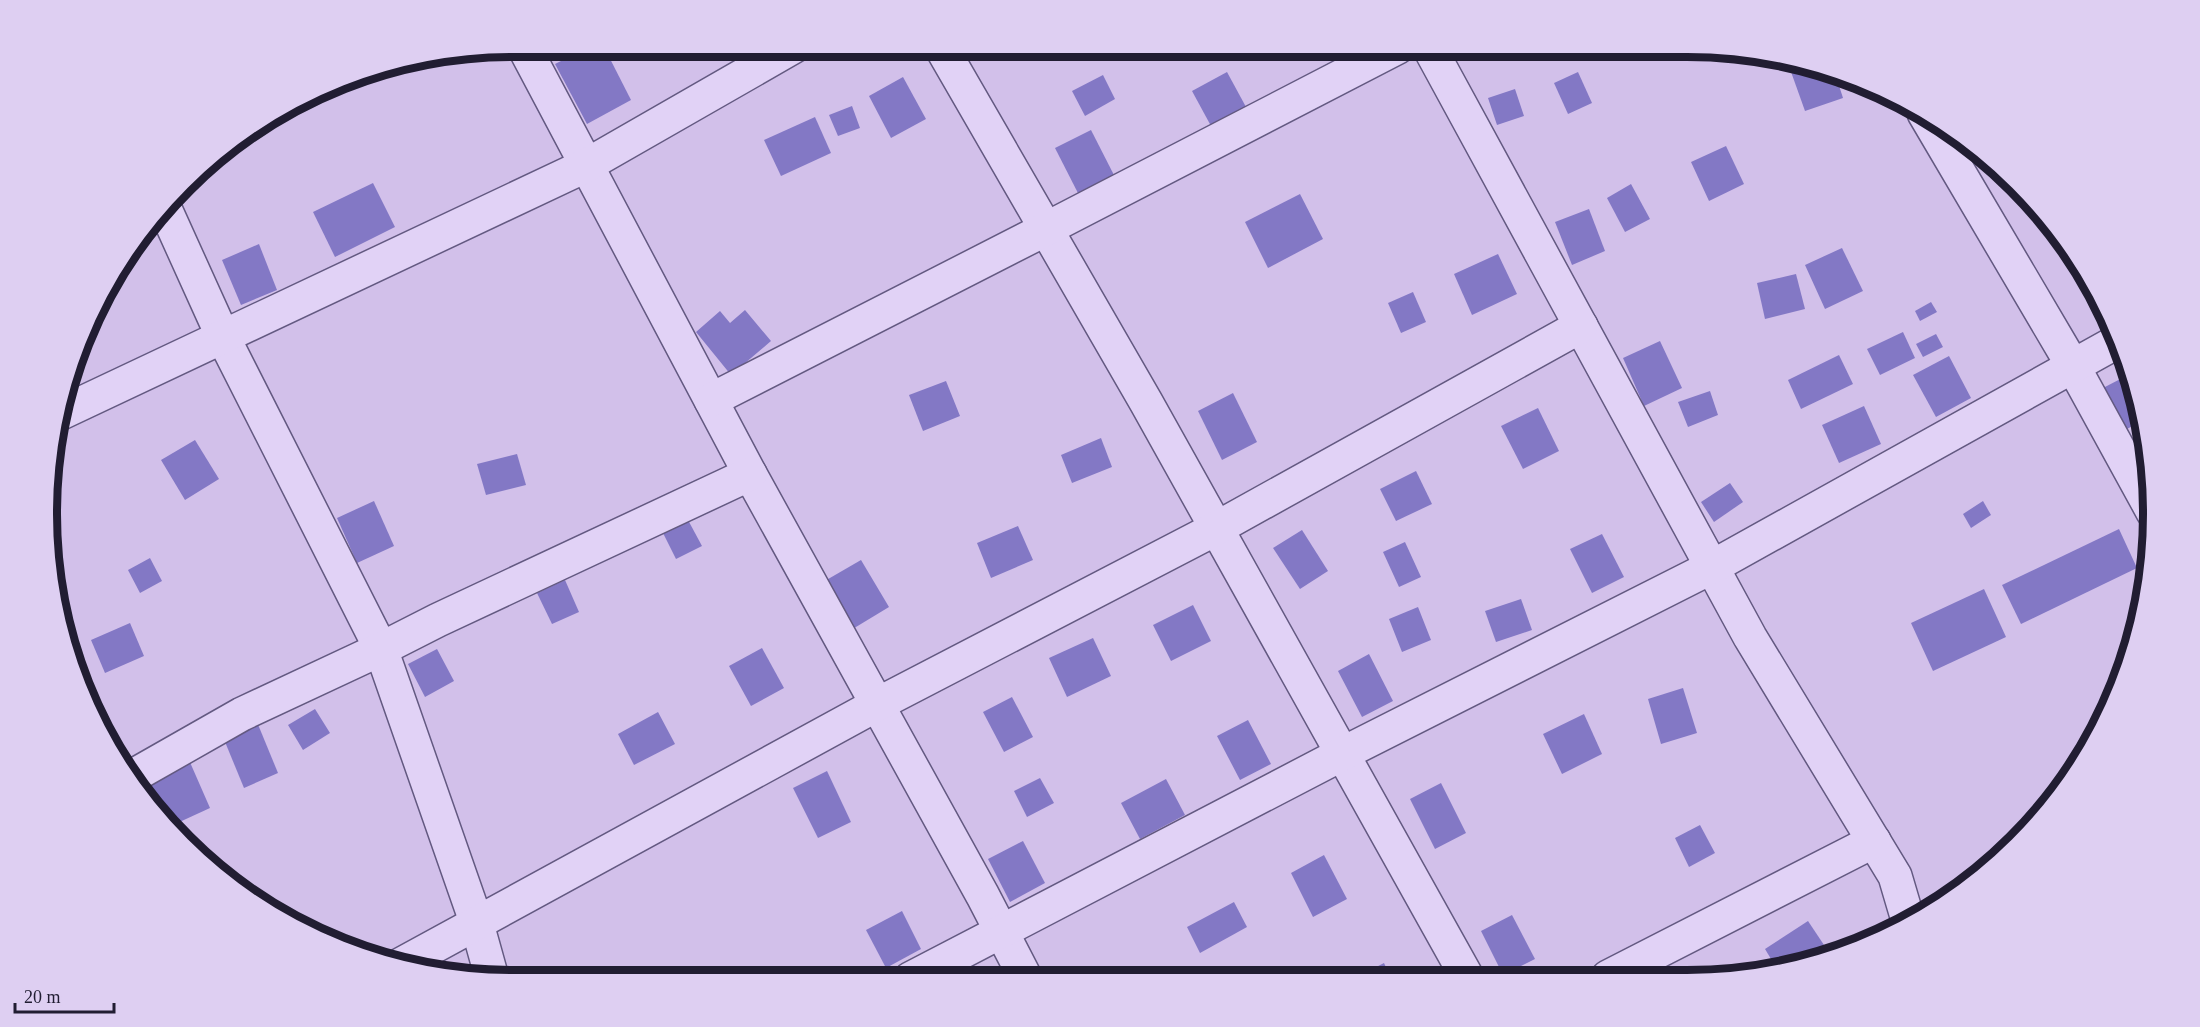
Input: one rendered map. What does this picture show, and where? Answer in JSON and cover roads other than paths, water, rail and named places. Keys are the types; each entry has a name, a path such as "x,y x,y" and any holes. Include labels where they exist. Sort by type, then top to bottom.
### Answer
{"street":[{"path":"531,57 750,474 878,704 1021,970"},
{"path":"70,409 587,165 775,57"},
{"path":"947,57 1217,528 1463,970"},
{"path":"711,400 1046,230 1377,57"},
{"path":"1435,57 1750,637 1895,876 1906,914"},
{"path":"1934,130 2073,366 2142,492"},
{"path":"168,215 223,338 381,649 477,924 490,969"},
{"path":"413,958 878,704 1217,528 1581,326"},
{"path":"928,970 1344,753 1712,567 2110,345"},
{"path":"138,773 242,714 750,474"},
{"path":"1622,970 1874,842"}]}
